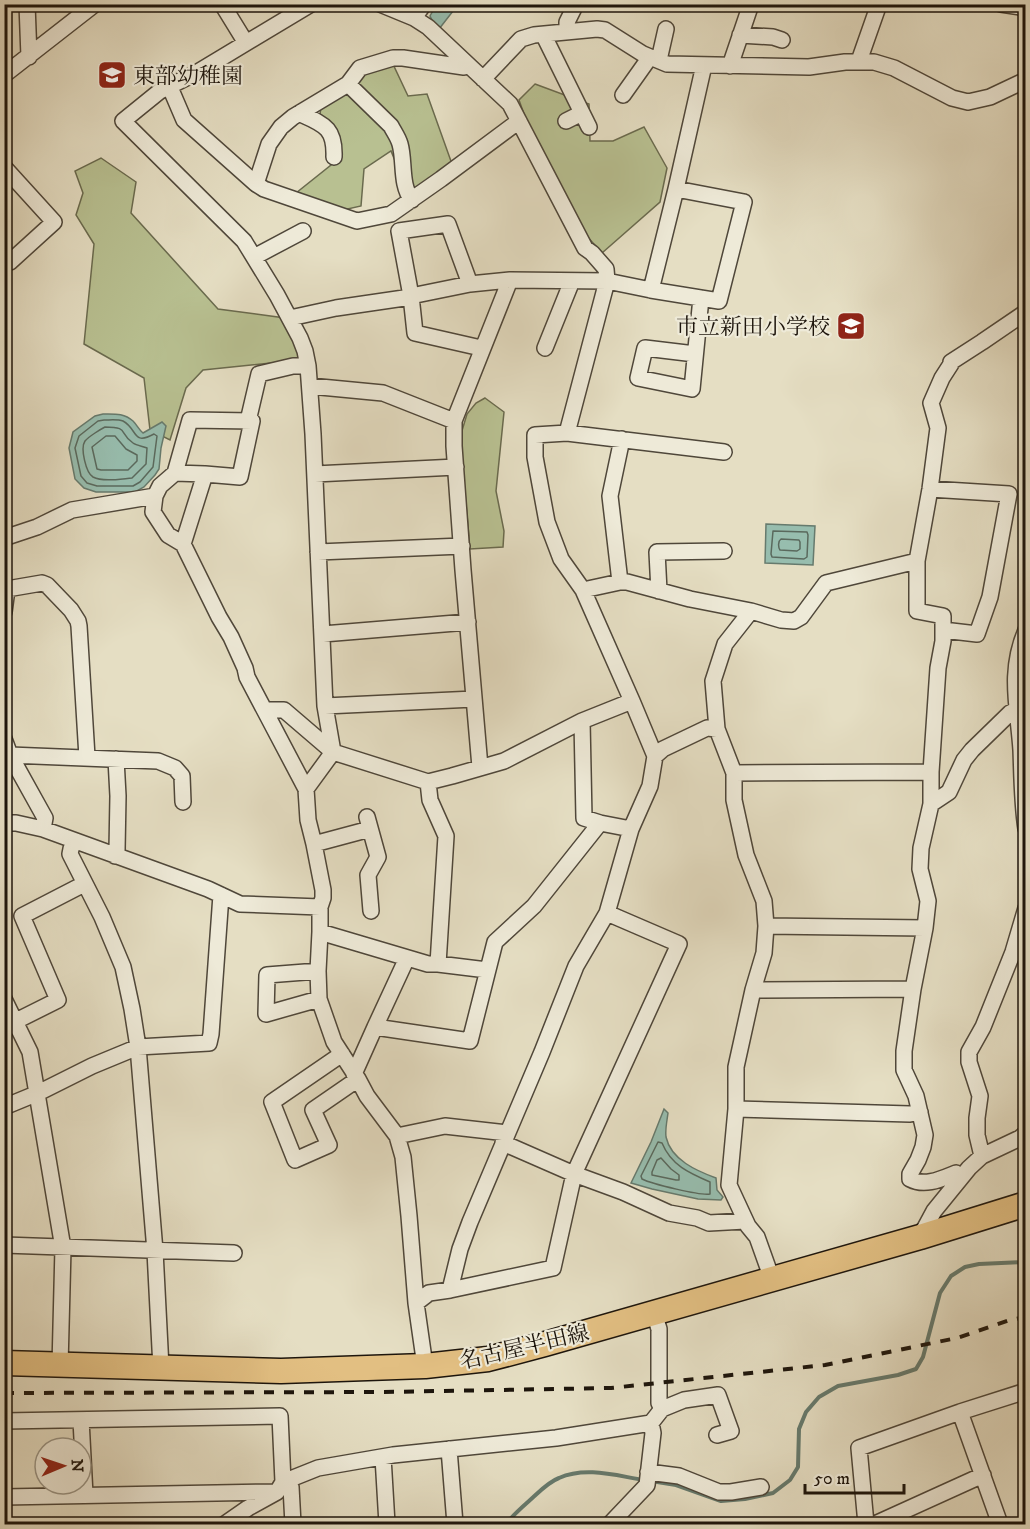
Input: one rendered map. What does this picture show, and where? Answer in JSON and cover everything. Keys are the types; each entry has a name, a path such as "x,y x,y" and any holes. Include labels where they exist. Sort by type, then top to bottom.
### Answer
{"main road":[{"name":"名古屋半田線","path":"4,1363 281,1371 425,1366 488,1359 920,1237 1026,1204"}],"street":[{"path":"27,4 29,57"},
{"path":"4,75 95,4"},
{"path":"222,4 246,43"},
{"path":"306,789 333,752 325,706 322,666 310,386 302,344 290,318 244,241 123,121 169,85 198,72 311,4"},
{"path":"380,4 414,18 428,27 510,104 585,248 606,269 607,281 567,433"},
{"path":"414,18 424,4"},
{"path":"730,66 751,4"},
{"path":"859,61 879,4"},
{"path":"1001,4 1026,8"},
{"path":"567,32 567,22 574,5"},
{"path":"483,79 522,39 534,35 597,29 605,30 629,46 667,64 808,67 859,61 874,62 894,68 952,98 968,102 990,97 1026,80"},
{"path":"623,96 655,59 666,29"},
{"path":"544,34 586,120 566,121"},
{"path":"740,35 773,37 782,40"},
{"path":"256,184 269,144 281,127 348,84 360,68 393,58 464,67 467,64"},
{"path":"651,290 704,65"},
{"path":"348,84 391,126 396,135 400,145 404,179 412,200"},
{"path":"169,85 184,120 256,184 264,189 357,221 391,214 519,121"},
{"path":"302,112 303,115 326,126 335,146 334,157"},
{"path":"4,167 54,222 10,262 4,264"},
{"path":"290,318 336,308 411,297 470,284 510,280 607,281 719,301 744,202 676,189"},
{"path":"470,284 448,224 399,231 416,333 482,348"},
{"path":"254,257 303,231"},
{"path":"480,767 454,421 510,280"},
{"path":"545,348 572,281"},
{"path":"695,354 701,298"},
{"path":"960,1177 956,1173 925,1183 910,1179 925,1136 916,1096 904,1070 904,1051 928,901 920,869 921,848 931,804 938,668 943,630 942,616 917,611 917,561 938,428 931,403 951,362 1026,312"},
{"path":"248,421 259,374 293,366 308,366"},
{"path":"310,386 383,393 454,421"},
{"path":"175,473 240,477 252,421 190,420 175,473 160,486 155,496 153,512 168,535 183,544 231,637 247,677 306,789 308,820 323,890 320,906 319,999 334,1042 367,1096 397,1136 403,1157 416,1303 425,1366"},
{"path":"450,1290 460,1249 576,966 607,913 632,829 650,786 655,756 583,590 561,559 547,522 536,457 535,435 567,433 724,452"},
{"path":"620,582 610,496 622,439"},
{"path":"315,474 456,467"},
{"path":"183,544 206,474"},
{"path":"930,489 1009,494 990,597 977,634 943,630"},
{"path":"4,538 37,527 72,510 155,496"},
{"path":"318,552 462,546"},
{"path":"660,591 657,552 724,551"},
{"path":"583,590 627,582 690,599 794,621 801,617 826,583 917,561"},
{"path":"4,612 6,589 42,583 47,585 71,610 78,621 87,757"},
{"path":"751,611 725,644 713,681 717,729 734,773 734,800 746,855 764,901 766,926 764,953 753,990 736,1067 736,1108 729,1185 760,1244 772,1279"},
{"path":"322,634 468,622"},
{"path":"1026,630 1020,642 1015,664 1016,710 1026,829"},
{"path":"325,706 474,699"},
{"path":"264,710 284,710 333,752 429,782 504,761 582,721 632,701"},
{"path":"931,804 949,792 964,760 972,750 1010,713 1016,710"},
{"path":"582,721 584,818 632,829"},
{"path":"655,756 663,749 707,728 717,729"},
{"path":"4,739 7,756 45,818 43,829"},
{"path":"7,756 158,761 175,768 182,776 183,802"},
{"path":"115,856 118,796 116,759"},
{"path":"734,773 931,772"},
{"path":"429,782 430,800 446,836 438,963"},
{"path":"4,823 16,823 43,829 208,889 240,904 320,906"},
{"path":"314,844 369,823 378,857 368,875 371,911"},
{"path":"375,1027 470,1041 495,942 534,906 600,823"},
{"path":"74,841 70,854 102,917 123,967 132,1009 138,1047 155,1251 161,1368"},
{"path":"10,1025 58,1000 22,916 84,884"},
{"path":"4,1107 138,1047 209,1043 221,895"},
{"path":"981,1156 977,1135 980,1095 969,1062 969,1052 983,1027 1013,952 1026,908"},
{"path":"416,1303 429,1293 553,1268 574,1174 679,944 607,913"},
{"path":"766,926 925,928"},
{"path":"321,932 428,964 438,963 487,970"},
{"path":"342,1054 272,1102 295,1160 329,1145 313,1110 356,1077 375,1027 407,958"},
{"path":"318,971 267,975 266,1014 319,999"},
{"path":"753,990 913,989"},
{"path":"4,999 10,1025 30,1052 63,1248 60,1366"},
{"path":"736,1108 910,1114 920,1112"},
{"path":"397,1136 445,1126 505,1138 574,1174 623,1192 669,1213 709,1222 746,1221"},
{"path":"920,1237 934,1211 960,1177 981,1156 1026,1133"},
{"path":"4,1245 234,1253"},
{"path":"654,1313 659,1329 659,1403 662,1409"},
{"path":"866,1524 859,1448 1026,1391"},
{"path":"225,1524 280,1487 318,1468 383,1457 556,1438 651,1423 662,1409 684,1400 718,1395 731,1431 717,1435"},
{"path":"960,1412 1000,1524"},
{"path":"4,1421 280,1416 280,1487"},
{"path":"81,1420 82,1436"},
{"path":"610,1524 647,1477 653,1433 651,1423"},
{"path":"448,1449 455,1524"},
{"path":"383,1457 387,1524"},
{"path":"875,1524 983,1475"},
{"path":"647,1477 680,1476 719,1492 761,1486"},
{"path":"93,1495 291,1487 293,1524"},
{"path":"4,1497 44,1496"}],"shaded area":[{"path":"375,58 391,60 408,96 427,94 452,164 409,195 391,151 364,169 361,206 330,213 291,197 336,161 319,126 321,105"},
{"path":"535,84 589,104 590,141 613,141 644,127 667,168 660,202 602,253 575,223 535,145 519,100"},
{"path":"101,158 136,182 131,213 218,309 285,318 300,360 203,370 186,388 170,440 150,430 144,378 84,344 94,244 76,215 83,193 75,171"},
{"path":"485,398 504,412 496,491 504,531 503,547 470,549 458,444 467,414 476,403"}],"water":[{"path":"456,4 457,6 439,29 430,16 435,7 433,5"},
{"path":"119,414 126,417 133,421 143,433 162,422 166,426 159,469 144,487 135,492 96,492 84,488 75,479 69,448 73,432 95,416"},
{"path":"766,524 815,526 813,565 765,563"},
{"path":"664,1109 668,1113 666,1137 673,1152 686,1164 716,1178 717,1190 723,1197 721,1200 698,1199 631,1183"}],"waterway":[{"path":"651,1481 676,1485 721,1501 773,1493 790,1480 798,1467 799,1429 806,1412 819,1397 838,1386 898,1375 916,1369 923,1357 940,1293 951,1276 965,1267 979,1264 1026,1262"},
{"path":"506,1524 547,1485 569,1474 591,1472 644,1480"}],"railway":[{"path":"4,1393 384,1392 611,1388 825,1365 957,1338 1026,1317"}],"place":[{"name":"東部幼稚園","path":"112,75"},
{"name":"市立新田小学校","path":"851,326"}]}
